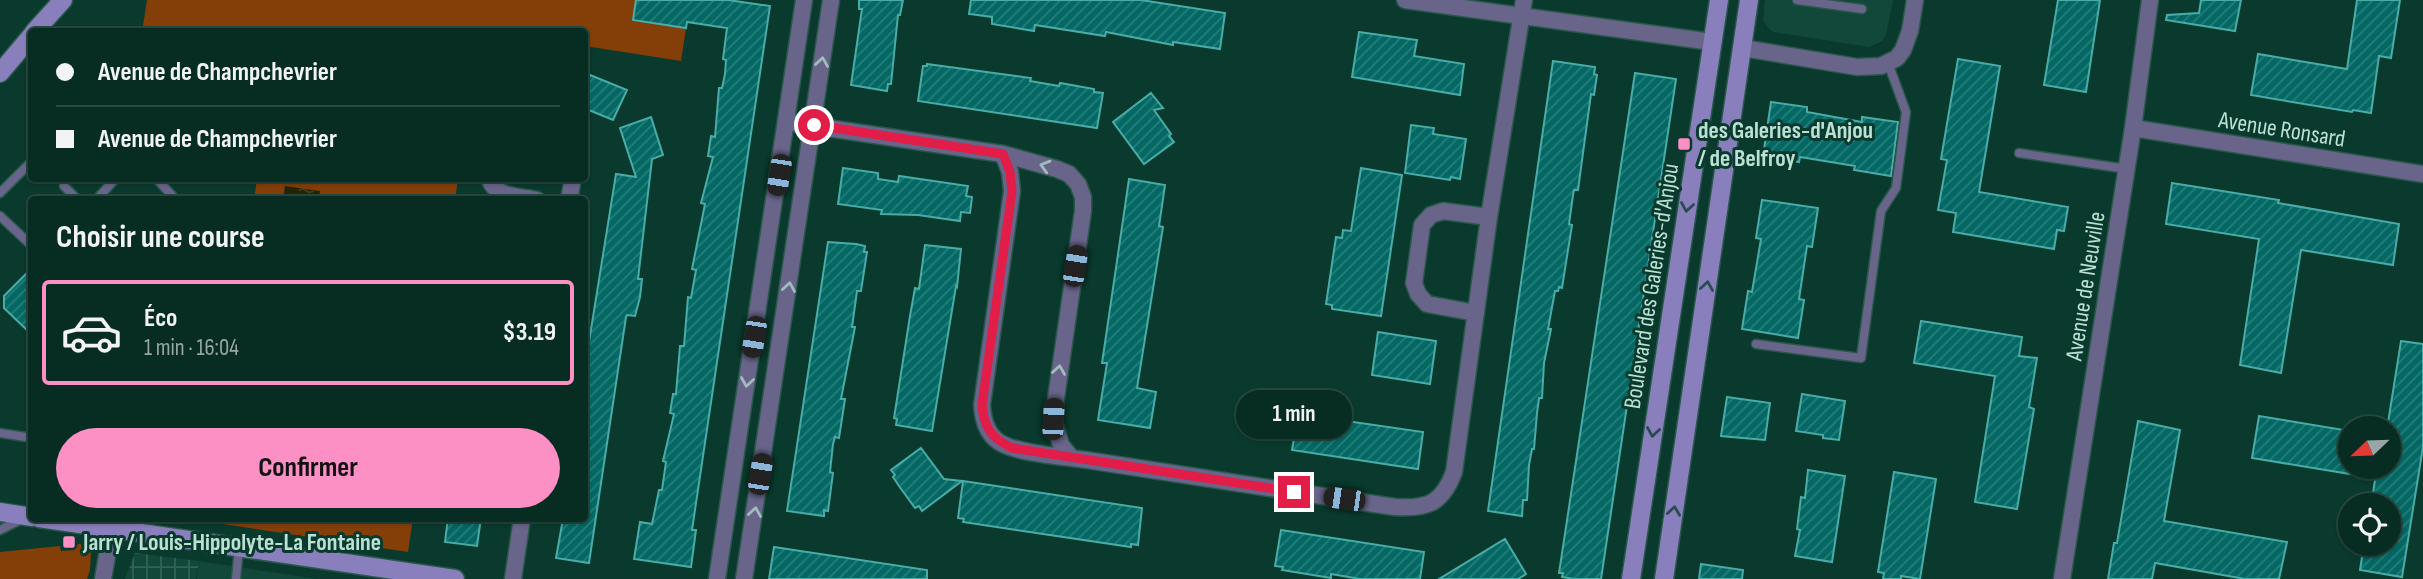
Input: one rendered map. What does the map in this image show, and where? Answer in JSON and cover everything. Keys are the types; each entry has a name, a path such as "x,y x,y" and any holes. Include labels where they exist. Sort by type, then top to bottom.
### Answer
{"street":[{"path":"38,28 63,0"},
{"path":"717,579 804,0"},
{"path":"744,579 831,0"},
{"path":"1405,0 1522,8 1712,42"},
{"name":"Boulevard des Galeries-d'Anjou","path":"1631,579 1719,0"},
{"path":"1664,579 1749,0"},
{"path":"1743,48 1873,68 1897,58 1903,50 1910,31 1915,0"},
{"name":"Avenue de Neuville","path":"2062,579 2127,169 2150,0"},
{"path":"1003,154 1010,172 1012,191 982,405 983,420 999,442 1012,448 1415,508 1434,502 1448,488 1454,472 1489,216 1522,8"},
{"path":"0,73 28,39"},
{"path":"787,122 1003,154 1069,174 1079,184 1083,211 1053,419 1061,445 1071,457"},
{"name":"Avenue Ronsard","path":"2133,128 2423,174"},
{"path":"491,182 495,190 516,196"},
{"path":"1476,313 1427,304 1418,294 1414,283 1422,225 1431,215 1443,211 1489,216"},
{"path":"0,512 28,516"},
{"path":"513,579 521,522"},
{"path":"103,579 113,523 355,568 455,579"}],"lane":[{"path":"1797,0 1861,9"},
{"path":"1756,344 1861,358 1881,211 1896,188 1906,112 1888,63"},
{"path":"2019,153 2127,169"},
{"path":"0,193 28,165"},
{"path":"100,196 112,182"},
{"path":"160,182 172,196"},
{"path":"164,187 168,182"},
{"path":"64,186 74,196"},
{"path":"0,216 28,242"},
{"path":"0,432 28,437"},
{"path":"0,530 28,519"},
{"path":"236,579 239,547"}],"shaded area":[{"path":"147,0 714,0 711,25 687,22 681,61 588,46 588,28 143,28"},
{"path":"1765,0 1893,0 1886,35 1882,41 1869,47 1774,32 1763,20"},
{"path":"257,182 458,182 455,196 255,196"},
{"path":"210,522 412,522 408,552"},
{"path":"79,544 91,552 87,579 0,579 0,552 60,546 61,551 71,550 71,546"},
{"path":"135,553 199,561 196,579 125,579"},
{"path":"199,561 317,579 197,579"}],"water":[{"path":"285,186 320,191 319,196 283,196"}],"building":[{"path":"636,0 728,0 770,6 692,530 696,530 691,567 634,559 640,522 652,524 659,490 662,490 666,462 663,461 674,414 670,413 673,394 676,394 680,346 684,346 688,297 691,298 696,270 692,269 705,204 701,203 713,157 708,156 711,136 715,137 719,88 722,88 725,74 726,60 723,59 727,28 687,22 686,28 633,20"},
{"path":"859,0 903,0 898,15 891,84 888,84 887,91 851,85 862,9 859,9"},
{"path":"971,0 1141,0 1225,13 1220,49 1173,42 1173,45 1106,32 1105,36 1035,25 1034,31 992,24 992,17 969,14"},
{"path":"2058,0 2100,0 2086,92 2044,85"},
{"path":"2201,0 2241,0 2235,31 2166,20 2167,15 2199,13"},
{"path":"2357,0 2400,0 2391,58 2379,56 2371,113 2251,95 2258,54 2347,69"},
{"path":"1359,32 1417,40 1414,56 1464,64 1460,95 1352,77"},
{"path":"1958,59 2000,66 1979,192 2068,207 2064,231 2057,230 2054,249 1953,232 1956,213 1938,210 1947,160 1941,159"},
{"path":"1553,61 1595,67 1594,74 1597,75 1594,95 1591,94 1578,190 1574,190 1573,195 1569,224 1572,225 1562,288 1559,287 1558,291 1555,291 1548,329 1551,329 1544,363 1542,398 1539,398 1534,449 1529,465 1527,500 1523,500 1522,516 1488,511"},
{"path":"927,64 1031,78 1030,81 1059,86 1060,83 1094,89 1094,92 1103,93 1097,128 918,101 923,66"},
{"path":"1635,73 1676,79 1601,579 1574,579 1562,577 1563,573 1559,573"},
{"path":"590,75 627,90 613,120 588,110"},
{"path":"1151,93 1163,108 1154,110 1174,142 1144,164 1113,122"},
{"path":"1771,102 1807,107 1807,112 1862,122 1862,117 1898,122 1891,176 1854,170 1855,166 1800,157 1799,162 1763,156"},
{"path":"651,117 663,155 652,159 638,279 642,279 640,297 635,316 626,317 589,563 556,558 562,522 588,522 588,348 616,174 636,177 620,128"},
{"path":"1411,125 1434,128 1433,134 1466,139 1460,179 1405,173"},
{"path":"843,168 878,173 878,179 898,182 899,176 968,186 966,196 972,197 970,213 961,212 960,221 918,215 881,214 882,210 838,204"},
{"path":"1361,168 1402,175 1381,316 1332,309 1332,305 1326,304 1336,237 1342,238 1343,230 1351,231"},
{"path":"1129,179 1165,185 1159,226 1163,227 1137,388 1156,392 1150,428 1098,420 1107,363 1102,363"},
{"path":"2172,183 2279,200 2278,203 2399,224 2393,265 2301,250 2281,373 2240,365 2259,239 2166,224"},
{"path":"1762,200 1818,208 1812,247 1807,246 1799,299 1804,300 1798,338 1742,329 1748,291 1752,292 1761,239 1756,238"},
{"path":"828,242 865,246 864,252 867,252 861,291 857,291 852,327 855,327 841,399 845,399 839,438 835,437 833,444 830,472 833,473 828,511 824,510 824,516 787,511"},
{"path":"925,245 961,249 932,431 896,425 897,419 894,418 915,288 919,289"},
{"path":"28,272 28,331 4,308 4,296"},
{"path":"1921,321 2022,337 2019,356 2037,358 2029,407 2034,409 2017,509 1975,502 1995,376 1914,363"},
{"path":"1378,332 1436,341 1430,384 1372,375"},
{"path":"2401,341 2423,344 2423,447 2402,577 2360,570 2362,556 2401,556 2401,493 2373,493 2375,480 2401,480 2401,416 2389,416"},
{"path":"1802,394 1845,401 1839,440 1796,431"},
{"path":"1727,397 1770,403 1765,440 1721,436"},
{"path":"1298,414 1423,432 1418,469 1292,450"},
{"path":"2259,416 2338,429 2338,472 2252,458"},
{"path":"2138,421 2180,430 2164,521 2287,542 2279,579 2245,579 2155,563 2152,579 2108,579 2114,543 2117,543"},
{"path":"921,448 944,479 962,481 922,511 919,506 915,508 891,470"},
{"path":"1808,470 1845,476 1832,562 1795,556 1800,530 1797,529 1801,497 1805,498"},
{"path":"1894,472 1936,479 1920,579 1901,576 1901,579 1883,579 1884,573 1878,572"},
{"path":"963,481 1142,508 1138,545 1131,544 1131,547 963,522 964,519 958,518"},
{"path":"448,522 480,522 477,546 445,542"},
{"path":"1281,530 1424,552 1420,579 1360,579 1331,574 1331,578 1282,570 1283,567 1275,566"},
{"path":"1505,539 1526,574 1518,579 1439,579"},
{"path":"774,547 927,570 927,579 769,579"},
{"path":"1701,564 1743,570 1742,579 1699,579"}],"place":[{"name":"des Galeries-d'Anjou / de Belfroy","path":"1684,144"},
{"name":"Jarry / Louis-Hippolyte-La Fontaine","path":"69,542"}],"route":[{"path":"814,125 1003,154 1010,172 1012,191 982,405 983,420 999,442 1012,448 1294,492"}]}
